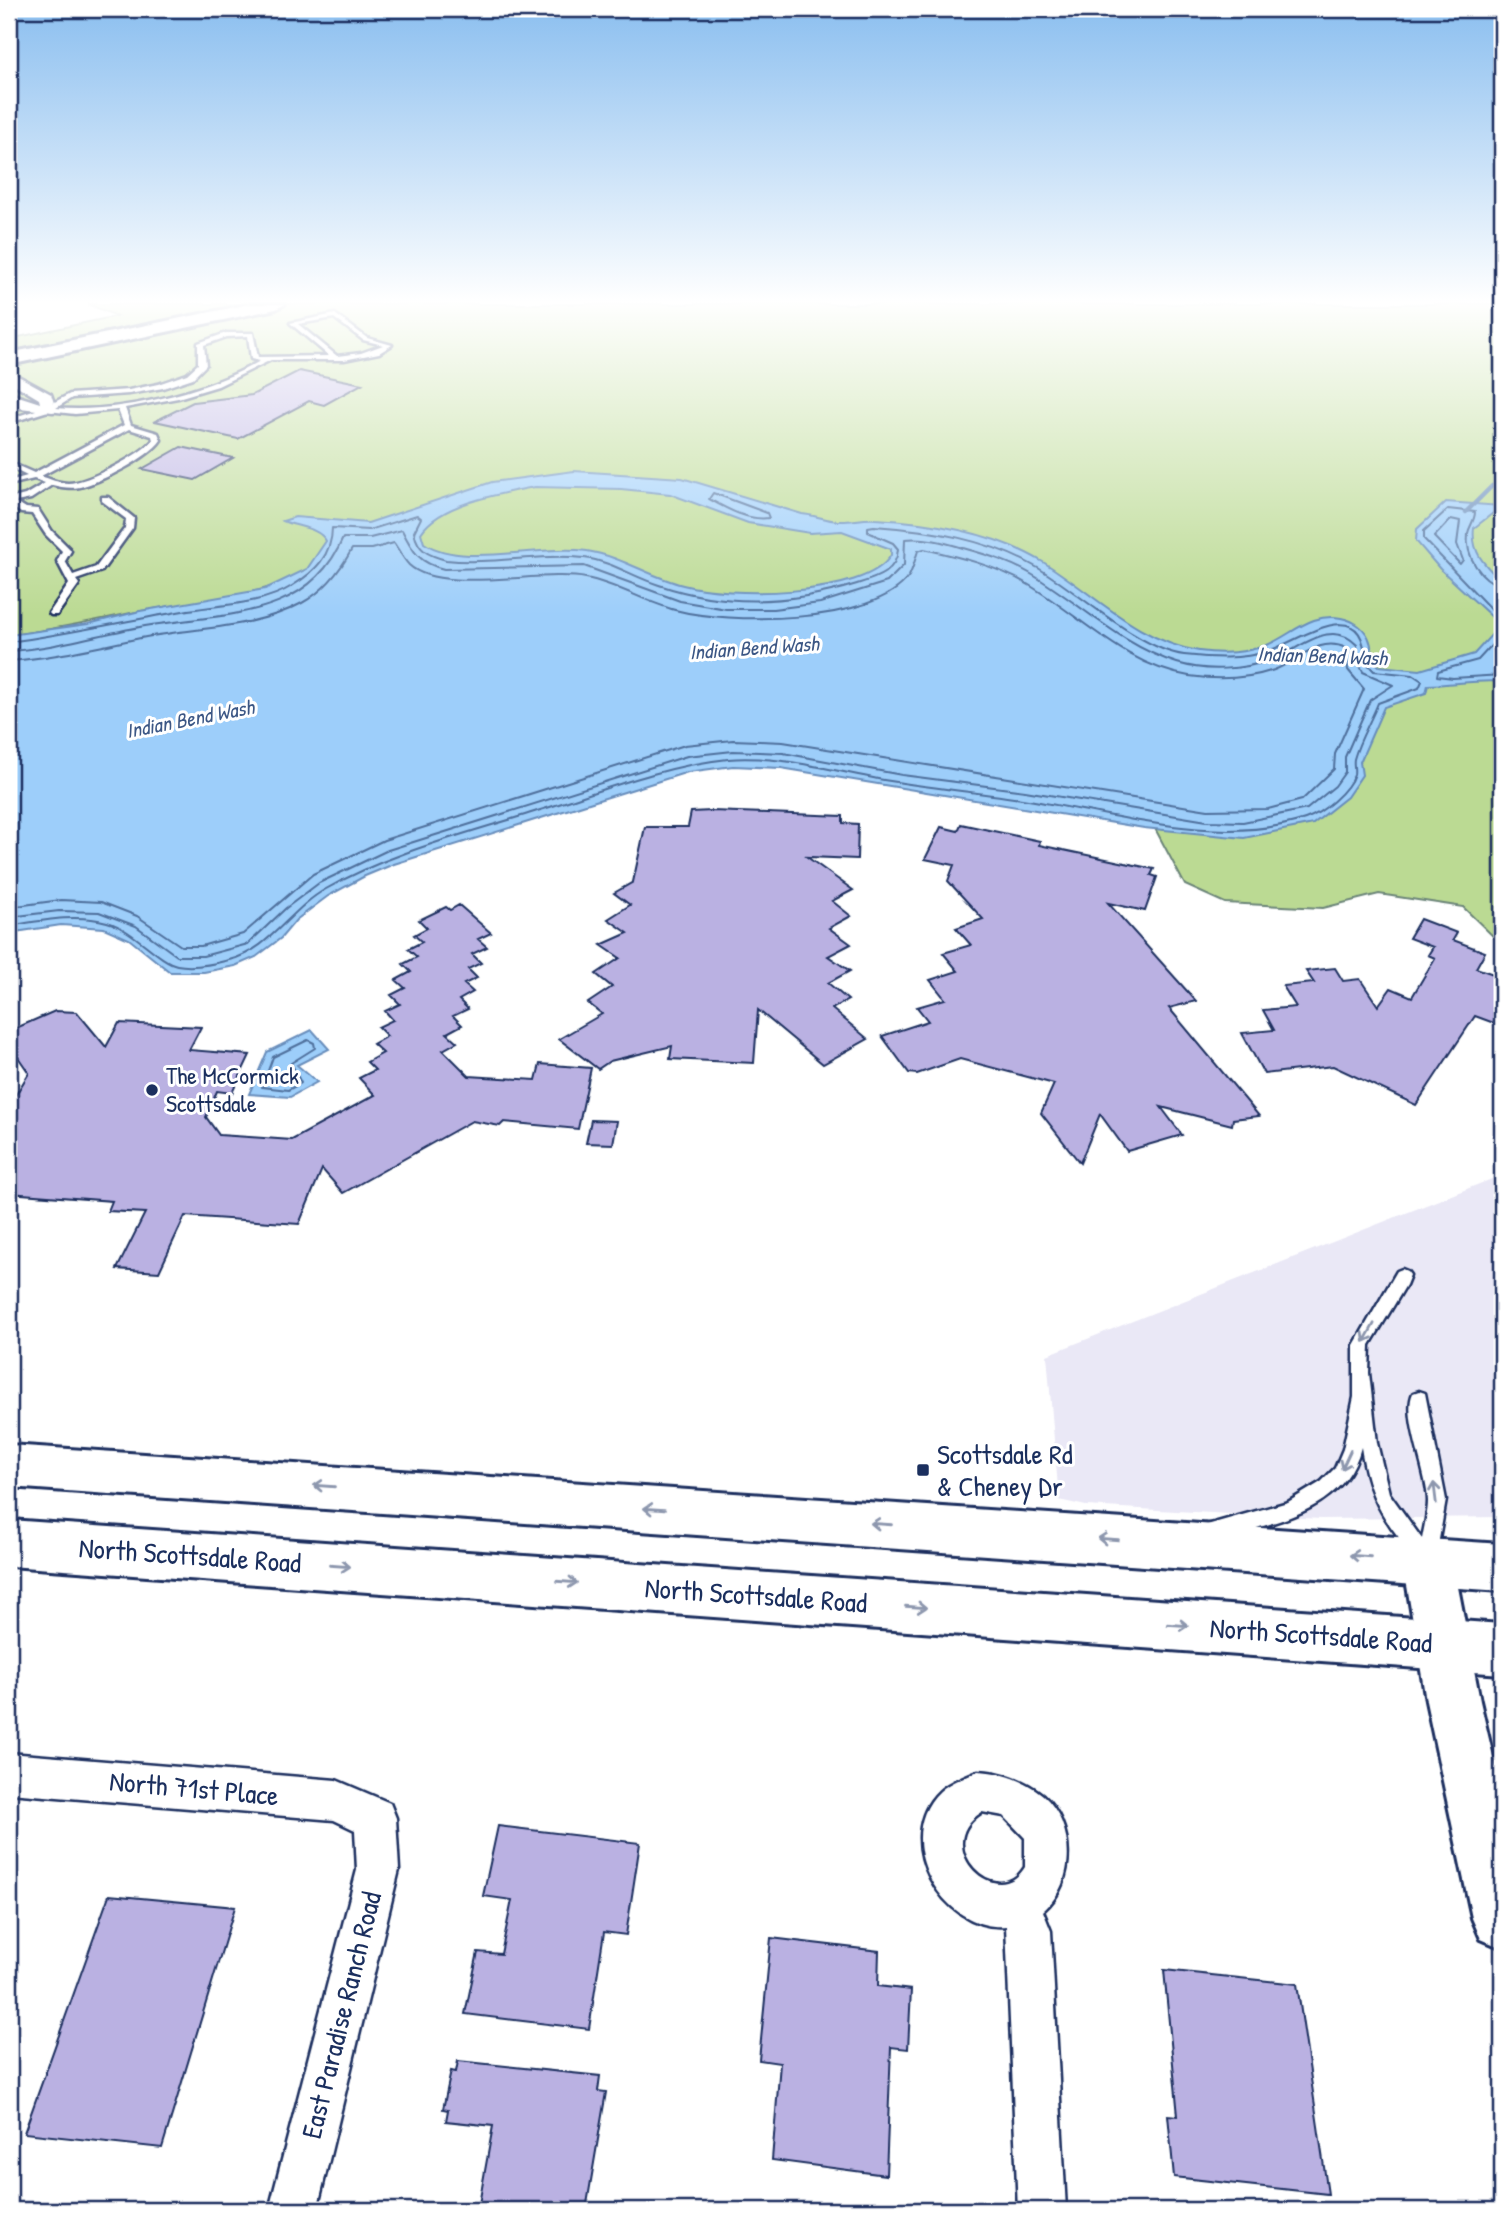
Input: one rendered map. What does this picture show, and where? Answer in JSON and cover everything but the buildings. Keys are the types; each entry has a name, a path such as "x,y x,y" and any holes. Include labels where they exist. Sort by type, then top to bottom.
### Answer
{"main road":[{"path":"9,1466 1172,1543 1502,1568"},
{"name":"North Scottsdale Road","path":"9,1542 1502,1649"},
{"path":"1428,1561 1453,1701 1502,1918"}],"street":[{"path":"40,408 48,409"},
{"name":"North 71st Place","path":"9,1773 336,1800 374,1818"},
{"name":"East Paradise Ranch Road","path":"293,2210 378,1870 374,1818"},
{"path":"1018,1902 1029,1931 1042,2210"}],"lane":[{"path":"9,421 48,409 75,412 116,408"},
{"path":"121,408 128,426"},
{"path":"9,464 34,476 49,484 70,487 92,482 155,444 155,435 128,426 34,476 9,483"},
{"path":"9,501 28,497 49,484"},
{"path":"70,579 99,569 129,528 130,518 105,499"},
{"path":"9,501 24,511 35,511 49,533 67,551 61,561 74,584 54,613"},
{"path":"1172,1543 1314,1500 1333,1483 1350,1457 1361,1394 1362,1346 1379,1314 1394,1297 1402,1275"},
{"path":"1361,1394 1380,1495 1428,1561"},
{"path":"1419,1398 1420,1418 1437,1500 1428,1561"}],"shaded area":[{"path":"1502,1175 1502,1517 1321,1519 1086,1506 1059,1500 1047,1355"}],"green space":[{"path":"9,408 1502,408 1502,945 1463,907 1379,894 1323,908 1225,903 1185,885 1074,676 288,581 234,596 9,635"}],"water":[{"path":"574,471 682,478 829,520 897,520 962,530 1004,543 1043,562 1136,627 1177,646 1216,652 1251,650 1267,645 1314,620 1336,617 1355,623 1363,629 1371,647 1371,658 1379,666 1420,670 1474,654 1495,631 1494,619 1440,569 1416,541 1417,529 1446,502 1502,506 1474,528 1474,537 1477,552 1502,582 1502,682 1428,685 1426,693 1384,707 1360,762 1362,775 1347,797 1313,824 1244,838 1144,828 781,768 733,766 688,772 394,864 328,896 296,920 281,938 256,957 235,966 204,972 170,972 129,939 104,928 61,925 9,933 9,635 88,624 140,611 265,589 307,569 326,541 313,530 283,521 295,517 368,523 492,482","holes":["535,487 621,489 670,494 748,523 810,533 842,531 891,549 891,555 877,569 854,580 826,587 794,591 730,591 683,585 612,557 587,551 547,550 480,555 440,551 424,543 421,533 442,514 473,501 506,492"]},
{"path":"312,1030 329,1049 297,1065 317,1082 290,1097 249,1094 267,1052"}],"waterway":[{"name":"Indian Bend Wash","path":"1466,512 1492,486 1502,485"}],"place":[{"name":"The McCormick Scottsdale","path":"152,1090"},
{"name":"Scottsdale Rd & Cheney Dr","path":"923,1470"}]}
